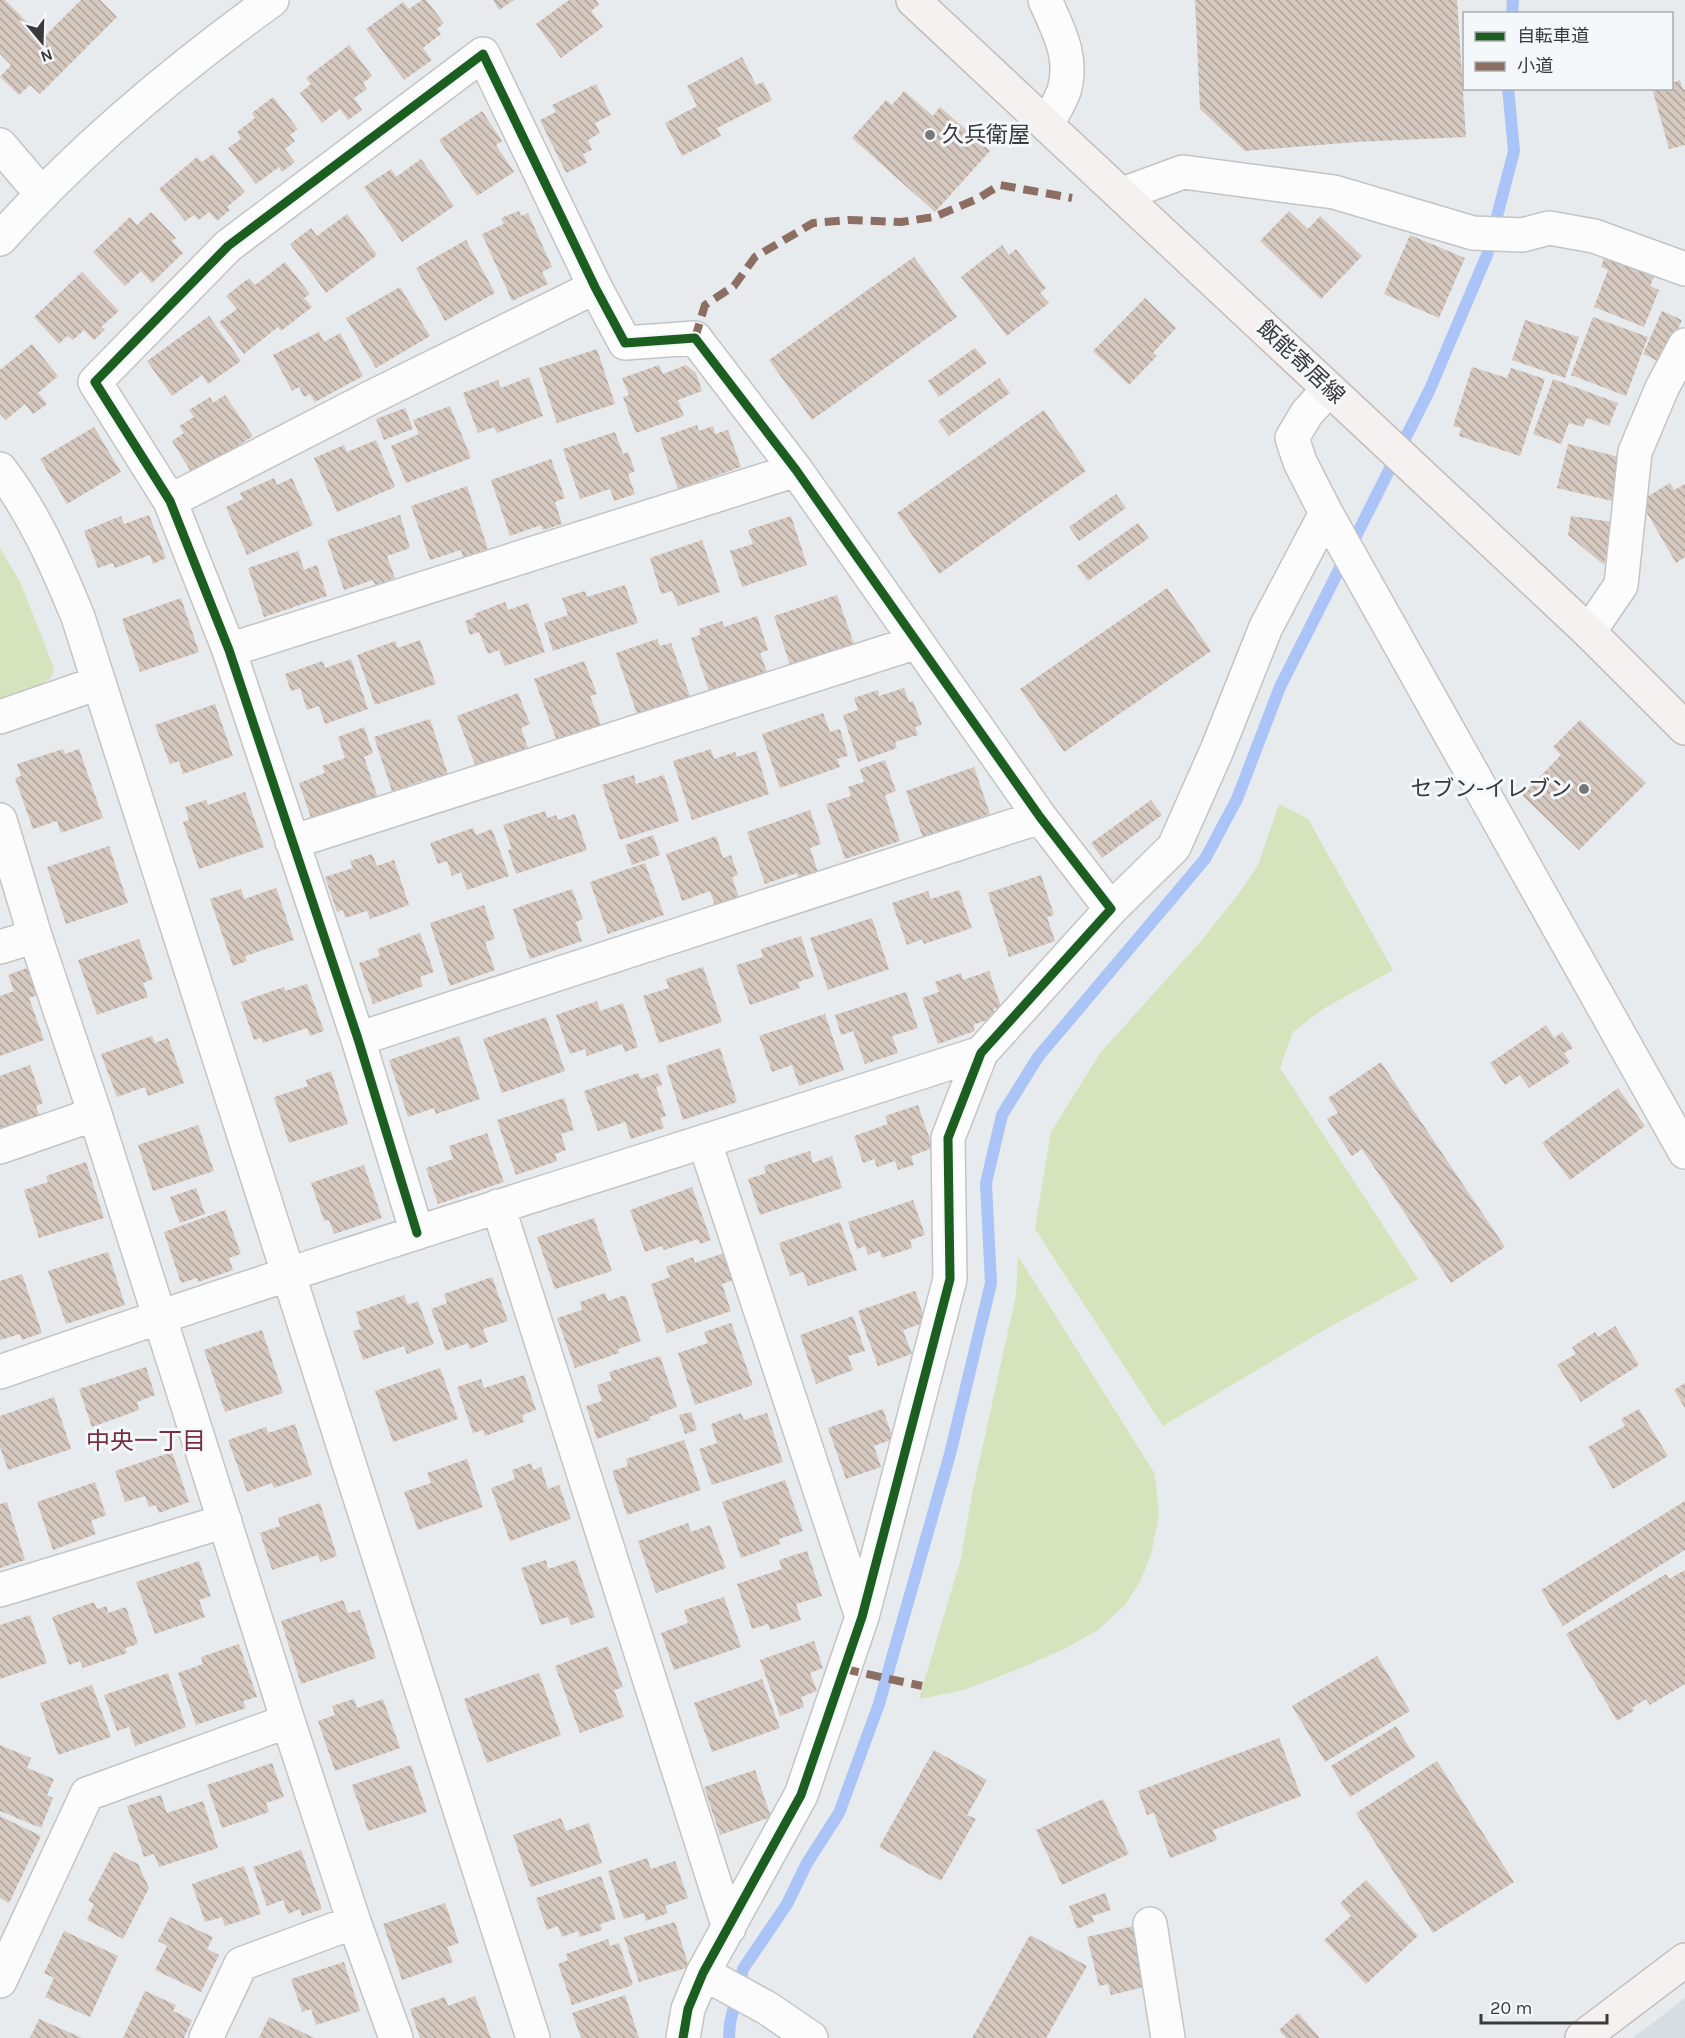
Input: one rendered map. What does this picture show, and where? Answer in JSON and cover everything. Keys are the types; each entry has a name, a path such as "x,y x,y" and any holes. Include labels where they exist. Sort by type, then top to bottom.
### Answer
{"main road":[{"name":"飯能寄居線","path":"914,0 1589,632 1685,728"},
{"path":"1582,2038 1685,1960"}],"street":[{"path":"0,239 41,193 134,109 234,27 272,0"},
{"path":"1045,0 1067,53 1068,75 1063,93 1047,124"},
{"path":"417,1233 358,1039 229,650 171,501 95,382 228,246 483,54 595,287 625,343 695,338 796,470 1040,817 1111,909"},
{"path":"0,145 41,193"},
{"path":"1123,194 1183,172 1195,173 1334,192 1473,233 1522,235 1549,228 1594,236 1685,269"},
{"path":"171,501 372,397 595,287"},
{"path":"1589,632 1621,585 1635,452 1662,388 1685,345"},
{"path":"1329,388 1307,413 1293,438 1300,462 1326,513 1685,1152"},
{"path":"0,469 29,514 55,563 78,617 533,2038"},
{"path":"229,650 796,470"},
{"path":"683,2038 687,2009 711,1978 729,1928 801,1795 862,1617 950,1279 948,1138 981,1053 1111,909 1174,848 1217,750 1266,627 1326,513"},
{"path":"292,842 916,642"},
{"path":"0,717 98,683"},
{"path":"358,1039 1040,817"},
{"path":"0,820 35,936 95,1114 288,1721 354,1922 396,2038"},
{"path":"0,947 35,936"},
{"path":"0,1372 158,1316 981,1053"},
{"path":"0,1148 95,1114"},
{"path":"705,1143 862,1617"},
{"path":"498,1206 729,1928"},
{"path":"0,1590 225,1521"},
{"path":"0,1981 87,1794 288,1721"},
{"path":"206,2038 241,1964 354,1922"},
{"path":"1150,1924 1168,2038"},
{"path":"711,1978 767,2007 811,2038"}],"shaded area":[{"path":"1685,1998 1685,2038 1633,2038"}],"green space":[{"path":"0,548 21,584 54,668 52,677 36,688 0,700"},
{"path":"1279,804 1308,819 1393,970 1323,1009 1293,1032 1280,1068 1418,1279 1324,1330 1163,1426 1035,1229 1051,1132 1100,1053 1202,940 1242,889 1258,865"},
{"path":"1018,1256 1155,1474 1159,1516 1151,1554 1140,1582 1125,1605 1098,1630 1066,1648 964,1690 919,1699 961,1558 973,1490 1016,1295"}],"building":[{"path":"0,0 5,0 43,38 81,0 100,0 117,17 40,94 30,85 19,95 0,77 11,65 0,54"},
{"path":"422,0 426,0 444,23 437,29 441,34 423,48 432,60 404,80 366,29 403,2 409,9"},
{"path":"493,0 514,0 499,10"},
{"path":"569,0 596,0 599,5 591,11 603,27 561,58 536,24"},
{"path":"1195,0 1457,0 1466,137 1356,142 1245,151 1200,109"},
{"path":"349,45 372,76 363,83 367,89 354,98 362,110 348,120 340,109 322,123 300,93 311,84 306,78"},
{"path":"742,57 756,85 763,82 772,100 717,128 721,136 682,156 665,123 697,106 687,86"},
{"path":"1680,80 1685,89 1685,145 1669,149 1653,90 1673,90 1673,83"},
{"path":"596,84 611,115 595,123 600,133 588,140 592,150 583,154 587,163 566,173 540,120 556,112 552,105"},
{"path":"904,91 933,116 940,107 990,151 935,212 852,138 886,100 892,105"},
{"path":"273,97 298,129 290,135 295,141 285,149 295,162 282,172 279,167 256,184 228,148 241,139 237,132 255,118 252,113"},
{"path":"482,111 502,141 496,145 514,172 477,196 439,140"},
{"path":"213,154 245,192 227,207 230,210 217,221 209,212 199,220 194,215 185,221 159,189 197,157 202,162"},
{"path":"421,159 454,206 402,242 364,187 391,169 396,177"},
{"path":"519,211 521,216 528,213 552,267 542,272 548,284 512,301 482,234 504,224 501,218"},
{"path":"1289,211 1308,229 1320,216 1362,256 1321,299 1260,241"},
{"path":"151,212 176,238 172,241 183,253 152,283 141,271 125,286 93,252 130,217 137,225"},
{"path":"347,214 377,255 326,293 290,244 311,228 317,236"},
{"path":"1410,235 1465,258 1439,318 1384,294"},
{"path":"466,240 495,293 445,321 416,268"},
{"path":"1002,245 1009,255 1016,249 1046,288 1040,293 1049,303 1007,336 961,277"},
{"path":"1607,250 1657,270 1650,286 1659,290 1644,327 1594,307 1608,270 1601,267"},
{"path":"914,257 957,317 812,420 769,360"},
{"path":"285,262 310,294 304,298 312,307 281,331 278,327 244,354 219,322 237,309 226,296 249,278 255,285"},
{"path":"82,272 119,311 101,327 105,330 94,340 84,330 73,340 67,336 59,344 34,317"},
{"path":"400,287 430,336 376,368 346,318"},
{"path":"1145,298 1176,328 1153,353 1157,356 1129,385 1093,351"},
{"path":"1662,311 1682,320 1662,363 1643,354"},
{"path":"209,316 241,361 208,384 202,375 172,396 147,361"},
{"path":"1593,317 1648,337 1626,396 1571,375"},
{"path":"1525,320 1579,337 1565,378 1512,360"},
{"path":"319,332 324,342 340,333 363,376 315,402 310,394 304,397 299,387 292,391 273,355"},
{"path":"32,344 58,376 38,393 47,404 33,414 25,404 6,420 0,414 0,370"},
{"path":"975,348 987,363 939,397 928,381"},
{"path":"597,349 615,404 557,423 539,368"},
{"path":"659,365 663,374 686,365 696,373 702,391 678,400 684,416 636,433 623,397 629,395 622,378"},
{"path":"1472,367 1507,378 1511,368 1545,379 1520,456 1459,436 1461,428 1453,426"},
{"path":"529,377 543,416 497,433 494,427 478,433 463,393 498,380 501,388"},
{"path":"999,378 1010,393 949,436 938,421"},
{"path":"1553,379 1618,403 1609,426 1587,418 1583,427 1569,423 1561,444 1533,434"},
{"path":"225,395 253,436 193,475 172,441 184,433 179,426 194,417 189,410 210,397 213,403"},
{"path":"450,406 471,458 406,483 391,446 419,434 413,420"},
{"path":"405,408 413,429 384,440 376,419"},
{"path":"1044,410 1086,471 939,574 897,513"},
{"path":"697,425 699,431 713,426 715,434 728,430 741,467 678,489 660,438"},
{"path":"94,427 121,472 67,504 40,459"},
{"path":"615,432 623,454 628,452 635,471 628,474 635,494 614,501 610,489 580,499 563,449"},
{"path":"376,440 395,487 337,512 314,458 344,445 347,452"},
{"path":"1568,444 1623,458 1612,501 1557,488"},
{"path":"551,459 565,498 555,502 562,524 543,530 541,525 510,536 491,480"},
{"path":"274,478 277,485 292,478 313,525 247,555 226,507 243,499 240,493"},
{"path":"1670,483 1674,490 1685,484 1685,557 1676,563 1640,501"},
{"path":"467,486 488,549 463,557 461,550 430,560 411,506"},
{"path":"1116,494 1126,508 1079,541 1069,527"},
{"path":"149,515 166,558 153,564 150,555 115,568 113,563 98,568 84,531 121,516 124,524"},
{"path":"400,515 410,548 387,556 395,578 375,585 373,580 344,590 327,540"},
{"path":"791,516 807,565 742,587 730,551 753,544 748,530"},
{"path":"1571,516 1612,522 1604,565 1568,535"},
{"path":"1138,523 1149,538 1088,581 1077,566"},
{"path":"702,540 720,592 678,606 672,591 661,594 650,558"},
{"path":"298,551 304,570 317,565 327,596 264,617 248,568"},
{"path":"625,585 638,623 553,651 544,623 568,615 562,598 585,591 587,597"},
{"path":"1167,588 1211,651 1064,752 1020,689"},
{"path":"837,595 854,644 790,665 774,616"},
{"path":"181,598 199,652 140,672 122,619"},
{"path":"505,602 508,610 528,603 545,652 505,666 499,650 488,654 479,632 470,635 465,621 476,617 474,614"},
{"path":"757,616 768,650 760,653 767,672 709,691 691,638 700,635 699,629 722,621 724,627"},
{"path":"657,639 660,646 671,643 692,702 673,709 671,702 637,714 616,653"},
{"path":"420,640 436,684 375,705 357,655 395,641 398,648"},
{"path":"351,659 368,709 325,724 319,706 307,710 300,688 291,691 285,674 323,661 325,668"},
{"path":"584,661 597,694 590,696 601,725 557,741 534,679"},
{"path":"904,688 909,702 913,701 922,725 915,727 918,735 895,742 897,748 858,762 843,715 858,710 854,698 878,690 879,696"},
{"path":"518,693 530,724 521,728 528,748 476,767 457,716"},
{"path":"215,704 233,756 183,774 179,761 170,764 155,725"},
{"path":"823,713 830,732 840,729 848,756 837,759 840,767 780,788 762,734"},
{"path":"430,719 449,778 430,785 428,779 392,791 374,737"},
{"name":"セブン-イレブン","path":"1580,720 1646,783 1579,850 1522,795 1561,755 1553,747"},
{"path":"364,727 373,753 364,757 378,798 312,821 299,783 325,773 322,766 345,758 338,737"},
{"path":"63,749 65,754 79,749 103,818 61,833 57,821 33,829 15,778 21,776 17,764"},
{"path":"711,749 714,759 735,752 737,757 756,751 769,794 692,820 673,761"},
{"path":"885,760 896,791 885,795 900,841 845,859 826,804 851,796 848,787 864,782 860,769"},
{"path":"974,767 990,814 923,838 906,791"},
{"path":"634,775 636,784 664,775 679,821 620,840 602,785"},
{"path":"245,792 264,847 199,869 183,822 189,820 185,807 206,800 208,805"},
{"path":"1151,800 1162,815 1102,858 1091,843"},
{"path":"810,810 821,844 810,848 818,872 799,879 797,873 765,884 747,832"},
{"path":"545,811 547,818 556,815 558,820 575,814 587,850 516,874 508,850 512,849 503,825"},
{"path":"473,828 476,835 492,829 509,876 467,890 461,872 452,876 447,861 438,864 430,843"},
{"path":"653,835 660,855 632,865 625,845"},
{"path":"716,836 723,858 731,855 738,875 732,877 739,898 715,906 710,891 682,901 666,854"},
{"path":"109,846 128,903 66,924 47,867"},
{"path":"372,854 377,866 394,860 409,905 370,919 367,911 345,918 343,910 337,912 325,877 353,868 350,861"},
{"path":"645,863 664,915 608,934 590,882"},
{"path":"1041,875 1054,915 1047,917 1055,941 1009,957 988,893"},
{"path":"276,888 294,940 245,956 247,961 233,966 210,899 241,889 244,899"},
{"path":"572,889 583,919 576,922 582,941 530,959 513,909"},
{"path":"959,890 972,928 924,944 922,939 907,945 892,903 928,891 931,899"},
{"path":"484,905 495,939 485,942 495,970 450,986 430,923"},
{"path":"872,918 889,969 828,990 810,938"},
{"path":"420,933 434,972 420,977 423,986 373,1004 359,963 380,956 377,949"},
{"path":"801,936 814,977 798,982 800,988 750,1005 736,965 763,957 761,949"},
{"path":"139,939 153,979 143,983 148,997 97,1015 78,960"},
{"path":"703,967 722,1022 659,1043 643,996 669,988 666,979"},
{"path":"27,968 37,995 29,998 44,1040 0,1056 0,996 14,991 8,975"},
{"path":"989,971 1001,1007 993,1009 996,1017 973,1025 975,1031 938,1044 922,998 939,992 935,982 961,973 963,980"},
{"path":"307,984 324,1031 310,1036 307,1028 263,1043 261,1038 254,1040 241,1002 284,987 285,991"},
{"path":"906,992 918,1028 892,1036 898,1053 865,1064 853,1031 841,1035 835,1015"},
{"path":"597,1001 600,1011 623,1003 638,1047 625,1052 622,1044 587,1056 585,1049 570,1054 556,1015"},
{"path":"825,1014 844,1070 799,1086 792,1065 772,1072 759,1036"},
{"path":"546,1017 565,1071 502,1093 483,1039"},
{"path":"1546,1025 1554,1038 1562,1032 1573,1048 1564,1053 1570,1062 1529,1088 1520,1075 1505,1085 1490,1063"},
{"path":"152,1036 155,1043 168,1038 184,1083 148,1096 145,1087 117,1097 101,1054"},
{"path":"459,1036 480,1099 436,1114 434,1108 408,1117 389,1060"},
{"path":"720,1048 737,1102 683,1120 666,1066"},
{"path":"1381,1062 1505,1247 1451,1283 1362,1149 1352,1156 1327,1119 1338,1113 1328,1098"},
{"path":"30,1065 43,1103 36,1106 39,1115 19,1122 21,1127 0,1134 0,1076"},
{"path":"331,1071 348,1124 289,1143 274,1097 308,1086 306,1080"},
{"path":"638,1073 641,1079 658,1073 662,1085 656,1087 666,1116 660,1118 664,1128 631,1139 625,1122 598,1131 584,1091"},
{"path":"1618,1088 1645,1126 1570,1180 1542,1143"},
{"path":"564,1098 574,1130 561,1134 566,1150 555,1154 557,1161 516,1175 497,1120"},
{"path":"918,1105 933,1148 911,1156 914,1165 898,1170 895,1161 877,1167 874,1159 863,1163 854,1136 888,1124 885,1116"},
{"path":"198,1125 214,1171 153,1191 138,1145"},
{"path":"487,1133 504,1182 438,1204 426,1168 453,1159 449,1146"},
{"path":"810,1151 813,1163 832,1156 842,1188 760,1215 748,1179 766,1173 764,1166"},
{"path":"86,1162 104,1218 39,1238 24,1190 48,1182 46,1176"},
{"path":"364,1165 382,1218 334,1234 329,1220 324,1221 311,1183"},
{"path":"692,1187 711,1240 700,1244 698,1239 664,1250 662,1246 645,1252 630,1210"},
{"path":"196,1188 205,1214 180,1223 170,1197"},
{"path":"913,1200 925,1235 910,1240 912,1248 882,1258 880,1251 868,1255 865,1246 857,1249 848,1222"},
{"path":"225,1210 241,1254 229,1258 233,1270 198,1282 197,1278 181,1283 164,1232"},
{"path":"594,1218 612,1271 555,1289 537,1237"},
{"path":"840,1222 857,1270 808,1286 803,1272 790,1276 779,1243"},
{"path":"108,1252 125,1305 66,1324 48,1271"},
{"path":"724,1253 733,1280 722,1284 731,1311 667,1333 651,1284 670,1277 666,1267 693,1257 695,1263"},
{"path":"22,1274 42,1333 22,1340 20,1334 0,1340 0,1281"},
{"path":"492,1277 508,1321 483,1329 488,1342 470,1349 468,1343 446,1351 431,1309 447,1303 444,1294"},
{"path":"915,1291 926,1322 903,1330 912,1354 878,1366 858,1311"},
{"path":"605,1293 608,1301 625,1295 641,1341 618,1349 619,1353 575,1368 557,1318 582,1310 580,1302"},
{"path":"404,1295 408,1305 418,1301 434,1344 407,1354 404,1346 363,1360 353,1331 361,1329 356,1312"},
{"path":"853,1316 865,1351 848,1356 853,1370 816,1384 800,1335"},
{"path":"731,1323 753,1385 695,1405 678,1353 708,1343 704,1332"},
{"path":"1615,1326 1639,1365 1581,1402 1557,1365 1576,1354 1572,1347 1595,1332 1598,1337"},
{"path":"262,1330 283,1393 225,1412 204,1350"},
{"path":"660,1356 677,1407 649,1417 650,1420 597,1439 586,1406 602,1401 597,1385 612,1380 609,1372"},
{"path":"146,1367 155,1395 137,1402 139,1410 92,1427 79,1389"},
{"path":"440,1368 458,1419 393,1442 375,1391"},
{"path":"524,1375 536,1410 522,1415 524,1422 485,1436 483,1430 473,1433 457,1387 481,1379 484,1388"},
{"path":"1685,1383 1685,1408 1674,1390"},
{"path":"54,1397 71,1449 8,1470 0,1447 0,1416"},
{"path":"883,1409 893,1439 874,1446 881,1467 846,1479 828,1428"},
{"path":"1639,1409 1668,1456 1613,1489 1588,1447 1625,1426 1621,1419"},
{"path":"691,1412 697,1430 685,1434 679,1415"},
{"path":"741,1413 744,1420 767,1413 783,1462 712,1485 699,1449 717,1443 711,1424"},
{"path":"295,1424 312,1475 274,1488 272,1483 247,1492 228,1440 266,1427 268,1433"},
{"path":"684,1440 701,1490 627,1515 612,1471 628,1466 626,1459"},
{"path":"172,1452 189,1502 159,1513 156,1505 149,1507 145,1496 125,1502 115,1471"},
{"path":"467,1459 483,1507 418,1530 404,1492 431,1483 427,1473"},
{"path":"531,1463 533,1470 541,1467 548,1489 559,1485 571,1519 510,1541 491,1488 515,1479 512,1470"},
{"path":"785,1480 803,1531 779,1539 780,1544 741,1558 722,1502"},
{"path":"95,1482 106,1515 91,1521 96,1534 53,1550 37,1502"},
{"path":"1685,1501 1685,1550 1563,1626 1541,1590"},
{"path":"7,1502 25,1560 0,1568 0,1504"},
{"path":"320,1503 337,1556 320,1562 318,1555 272,1570 260,1533 280,1526 278,1518"},
{"path":"688,1523 691,1532 710,1525 726,1568 656,1593 638,1541"},
{"path":"807,1551 822,1596 796,1604 801,1620 770,1630 768,1624 752,1629 737,1584 782,1569 779,1560"},
{"path":"546,1560 548,1569 575,1560 595,1617 571,1625 568,1617 541,1625 521,1568"},
{"path":"199,1561 211,1596 199,1600 205,1617 155,1634 136,1582"},
{"path":"1685,1570 1685,1684 1650,1705 1646,1699 1632,1708 1634,1711 1617,1721 1566,1634 1666,1574 1669,1579"},
{"path":"724,1597 741,1647 674,1670 661,1633 688,1623 684,1610"},
{"path":"343,1600 348,1613 360,1610 376,1658 301,1684 281,1621"},
{"path":"94,1602 97,1609 107,1606 108,1613 126,1607 138,1644 125,1648 127,1653 83,1668 80,1661 69,1665 52,1617"},
{"path":"30,1615 47,1663 0,1679 0,1625"},
{"path":"814,1641 823,1668 810,1673 817,1691 801,1697 804,1707 780,1716 760,1660"},
{"path":"239,1644 257,1697 243,1701 246,1708 196,1725 178,1673 203,1664 201,1657"},
{"path":"608,1646 623,1687 614,1690 624,1717 580,1733 555,1666"},
{"path":"1377,1656 1410,1711 1325,1762 1292,1706"},
{"path":"168,1673 186,1727 135,1746 129,1727 117,1731 104,1695"},
{"path":"539,1673 561,1735 487,1763 464,1699"},
{"path":"762,1679 780,1728 712,1752 694,1703"},
{"path":"92,1685 111,1737 58,1755 40,1703"},
{"path":"354,1699 357,1708 383,1699 400,1748 335,1771 318,1721 335,1715 332,1706"},
{"path":"1396,1726 1415,1757 1350,1797 1331,1766"},
{"path":"1279,1738 1301,1796 1213,1830 1217,1840 1170,1858 1154,1813 1147,1815 1138,1791"},
{"path":"0,1745 31,1758 27,1768 54,1779 47,1795 53,1798 41,1828 0,1811"},
{"path":"934,1750 987,1780 967,1815 976,1819 941,1881 879,1847"},
{"path":"1437,1761 1514,1882 1433,1933 1356,1813"},
{"path":"272,1763 284,1797 266,1803 269,1812 222,1828 207,1785"},
{"path":"411,1765 427,1812 368,1831 352,1785"},
{"path":"755,1770 771,1817 720,1835 704,1787"},
{"path":"161,1795 167,1813 203,1801 218,1848 159,1867 154,1854 144,1857 127,1806"},
{"path":"1103,1799 1129,1854 1062,1885 1036,1830"},
{"path":"0,1816 41,1836 9,1903 0,1898"},
{"path":"561,1818 566,1831 589,1823 602,1863 531,1887 513,1835"},
{"path":"301,1850 322,1909 302,1916 300,1909 288,1914 283,1900 267,1906 253,1867"},
{"path":"114,1852 138,1864 149,1888 123,1939 87,1920 94,1904 88,1901"},
{"path":"647,1858 651,1869 675,1861 688,1898 665,1906 668,1913 646,1921 644,1913 624,1919 608,1871"},
{"path":"244,1866 261,1914 225,1926 222,1917 205,1922 192,1884"},
{"path":"601,1876 616,1919 600,1924 602,1930 580,1937 578,1931 562,1937 558,1926 547,1930 536,1898"},
{"path":"1366,1880 1418,1936 1366,1984 1324,1940 1351,1916 1340,1903"},
{"path":"1105,1893 1111,1910 1092,1916 1094,1922 1077,1929 1069,1906"},
{"path":"445,1903 459,1943 447,1947 453,1962 402,1980 383,1924"},
{"path":"170,1917 213,1937 207,1949 219,1955 201,1992 155,1970 167,1946 158,1941"},
{"path":"675,1922 689,1967 639,1982 624,1937"},
{"path":"1134,1926 1148,1986 1111,1995 1108,1984 1099,1986 1087,1937"},
{"path":"64,1931 118,1956 90,2017 45,1997 54,1978 44,1973"},
{"path":"1030,1935 1087,1966 1046,2038 972,2038"},
{"path":"608,1939 610,1946 619,1943 633,1985 572,2005 558,1964 568,1960 566,1954"},
{"path":"344,1962 360,2011 316,2025 311,2009 302,2012 291,1979"},
{"path":"145,1991 176,2005 173,2011 192,2020 184,2038 123,2038"},
{"path":"625,1995 639,2038 581,2038 572,2013"},
{"path":"475,1996 491,2038 420,2038 410,2009 445,1997 448,2006"},
{"path":"1298,2013 1320,2038 1286,2038 1279,2030"},
{"path":"269,2017 315,2038 259,2038"},
{"path":"39,2019 82,2038 30,2038"}],"waterway":[{"path":"1512,12 1513,0"},
{"path":"729,2038 730,2023 743,1969 787,1904 807,1863 839,1813 879,1704 950,1454 991,1283 986,1183 1002,1115 1038,1057 1205,859 1237,799 1280,687 1430,389 1487,255 1514,151 1508,90"}],"marked path":[{"path":"695,338 705,305 734,286 755,257 813,223 849,220 901,222 934,217 977,199 1000,185 1072,198"},
{"path":"844,1669 922,1686"}],"cycle path":[{"path":"417,1233 358,1039 229,650 170,501 95,382 228,246 483,54 595,287 625,343 695,338 796,470 1040,817 1111,909 981,1053 948,1138 950,1279 862,1617 801,1795 703,1973 688,2009 683,2038"}],"place":[{"name":"久兵衛屋","path":"930,135"},
{"name":"セブン-イレブン","path":"1584,789"}],"district":[{"name":"中央一丁目","path":"146,1441"}]}
